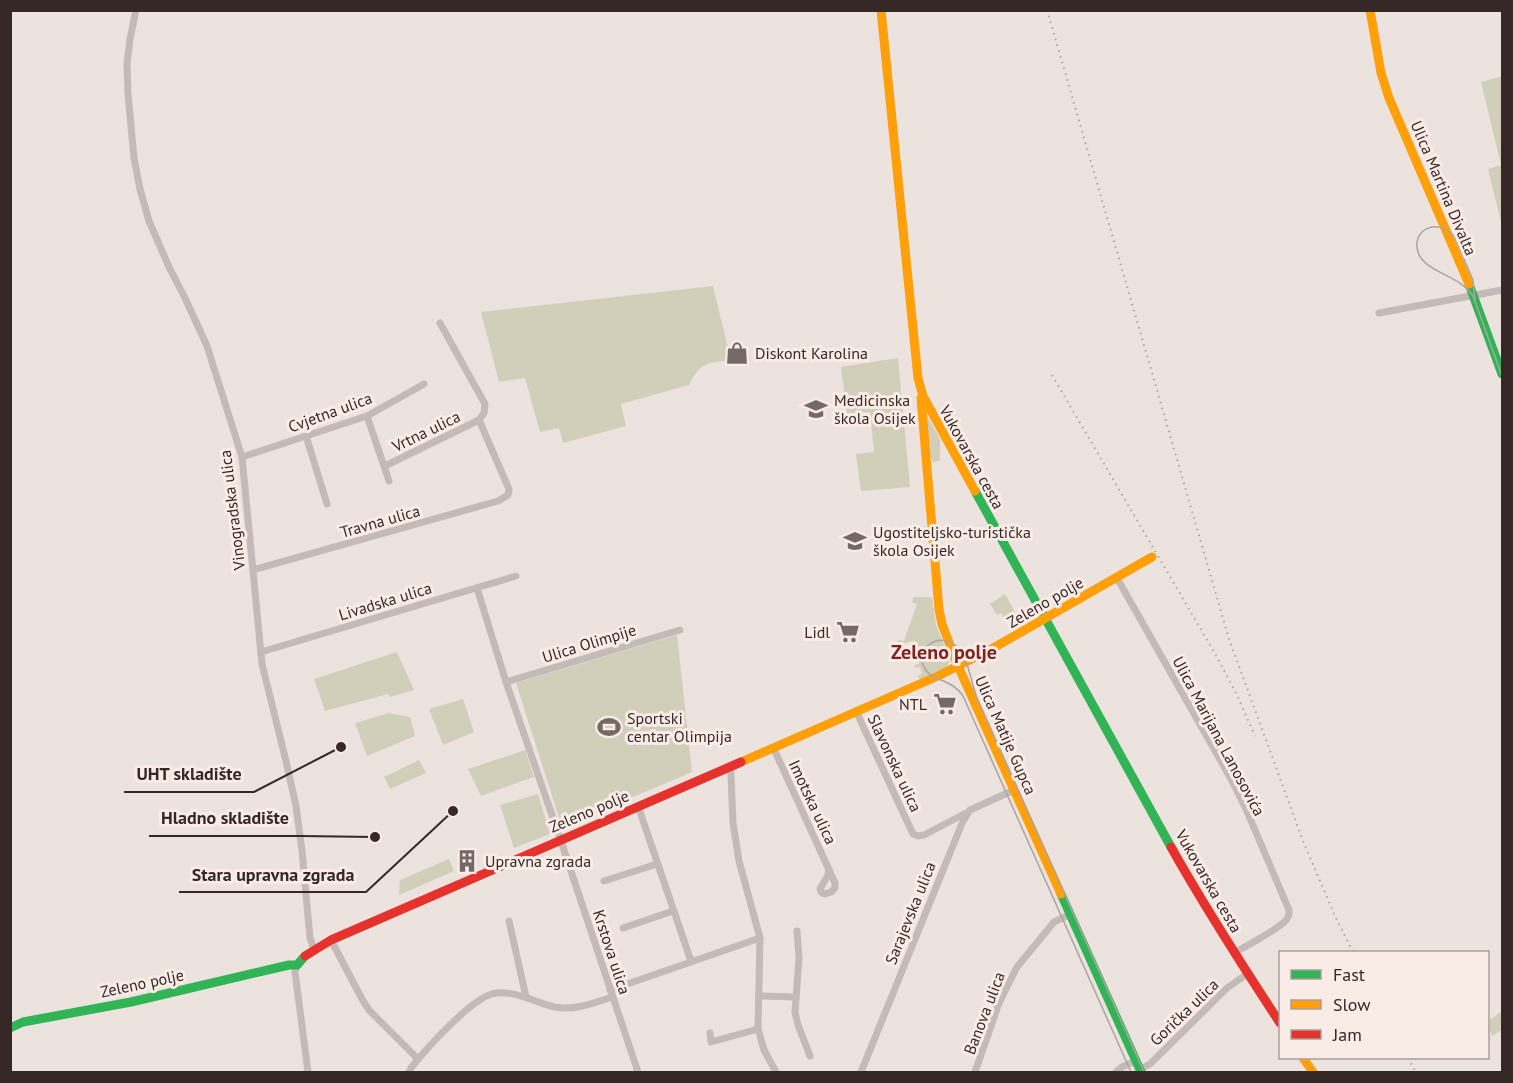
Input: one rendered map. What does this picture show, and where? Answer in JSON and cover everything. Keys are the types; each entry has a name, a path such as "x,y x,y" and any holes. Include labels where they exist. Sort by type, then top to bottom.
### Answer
{"main road":[{"name":"Vukovarska cesta","path":"882,10 920,390 1191,883 1247,974 1279,1020"},
{"name":"Ulica Martina Divalta","path":"1370,10 1381,73 1389,98 1474,296 1503,374"},
{"name":"Ulica Matije Gupca","path":"920,390 939,613 944,631 1138,1068"},
{"name":"Zeleno polje","path":"13,1027 23,1022 131,1002 297,965 314,950 331,940 958,666 1152,557"},
{"path":"1305,1059 1313,1072"}],"street":[{"name":"Vinogradska ulica","path":"136,10 127,64 134,158 149,221 207,346 242,457 262,664 296,806 310,938 314,950"},
{"path":"1379,313 1503,290"},
{"name":"Vrtna ulica","path":"385,466 479,420 484,413 485,404 440,323"},
{"name":"Cvjetna ulica","path":"242,457 367,416 424,384"},
{"path":"367,416 389,481"},
{"name":"Vrtna ulica","path":"479,420 508,489"},
{"path":"306,436 327,504"},
{"name":"Travna ulica","path":"253,570 498,501 508,495 508,489"},
{"name":"Livadska ulica","path":"261,652 516,576"},
{"name":"Ulica Marijana Lanosovića","path":"1117,578 1231,779 1289,910 1287,920 1279,927 1234,953"},
{"path":"477,588 506,682 560,840"},
{"name":"Ulica Olimpije","path":"506,682 680,630"},
{"name":"Slavonska ulica","path":"856,711 911,831 916,835 924,835 970,810"},
{"name":"Imotska ulica","path":"773,747 829,868"},
{"path":"730,766 733,823 740,861 760,938 758,1029 764,1050 776,1072"},
{"path":"970,810 1014,790"},
{"path":"638,806 691,961"},
{"name":"Sarajevska ulica","path":"861,1072 959,828 970,810"},
{"name":"Krstova ulica","path":"560,840 638,1072"},
{"path":"604,881 657,864"},
{"path":"623,928 673,911"},
{"name":"Banova ulica","path":"975,1072 999,1003 1017,967 1054,922 1069,915"},
{"path":"509,921 526,997"},
{"path":"797,931 799,958 795,1012 810,1056"},
{"path":"409,1072 418,1059 472,1005 485,996 501,993 526,997 552,1007 571,1008 588,1004 691,961 760,938"},
{"path":"331,940 369,1010 418,1059"},
{"path":"297,965 295,972 308,1072"},
{"name":"Gorička ulica","path":"1116,1072 1122,1067 1138,1068 1150,1064 1227,988 1247,974"},
{"path":"759,996 796,997"},
{"path":"710,1033 711,1042 758,1029"}],"shaded area":[{"path":"1502,76 1502,226 1488,169 1501,165 1481,82"},
{"path":"713,286 731,360 705,365 697,372 689,385 621,404 626,426 563,443 559,428 540,432 525,378 499,382 481,312"},
{"path":"898,358 910,487 861,491 856,454 874,452 870,412 847,414 841,367"},
{"path":"926,414 940,439 940,460 933,463 930,456"},
{"path":"1005,594 1016,614 1005,620 1001,613 997,615 990,604"},
{"path":"913,597 932,598 936,625 949,657 946,669 921,679 917,676 922,674 920,667 915,668 915,665 919,664 915,641 897,643 899,640 904,641 917,604 912,602"},
{"name":"Sportski centar Olimpija","path":"677,635 692,772 562,827 516,683"},
{"path":"397,652 414,690 390,697 388,694 325,711 314,679"},
{"path":"463,699 474,732 443,745 429,709"},
{"path":"389,713 410,717 415,736 367,756 355,723"},
{"path":"525,750 534,777 481,796 468,769"},
{"path":"419,760 426,773 390,789 384,777"},
{"path":"538,794 550,834 514,848 500,805"},
{"path":"449,859 454,871 399,895 400,880"},
{"path":"1502,1011 1502,1030 1492,1036 1489,1020"}],"tram line":[{"path":"1475,302 1473,280 1454,236 1440,227 1433,227 1422,232 1417,244 1422,259 1460,283 1473,296 1502,376"},
{"path":"1131,1072 963,696 953,686 928,673 925,669 922,654 930,644 944,640 952,643 962,654 968,666 977,698 1144,1072"}],"railway":[{"path":"1047,10 1229,639 1303,841 1352,951"},
{"path":"1052,375 1213,650 1237,695 1255,736"},
{"path":"1409,1059 1416,1072"}],"traffic: fast":[{"path":"1469,284 1502,374"},
{"path":"975,491 1171,847"},
{"path":"1061,894 1141,1072"},
{"path":"10,1028 23,1022 131,1002 297,965 305,956"}],"traffic: slow":[{"path":"881,10 918,378 923,396 975,491"},
{"path":"1370,10 1381,73 1389,98 1469,284"},
{"path":"921,398 942,624 958,666 1061,894"},
{"path":"741,762 938,676 995,647 1152,557"},
{"path":"1304,1059 1313,1072"}],"traffic: jam":[{"path":"305,956 331,940 741,762"},
{"path":"1171,847 1210,914 1279,1021"}],"place":[{"name":"Diskont Karolina","path":"737,353"},
{"name":"Medicinska škola Osijek","path":"816,409"},
{"name":"Ugostiteljsko-turistička škola Osijek","path":"855,541"},
{"name":"Lidl","path":"848,632"},
{"name":"NTL","path":"945,704"},
{"name":"Sportski centar Olimpija","path":"609,727"},
{"name":"UHT skladište","path":"341,747"},
{"name":"Stara upravna zgrada","path":"453,811"},
{"name":"Hladno skladište","path":"375,837"},
{"name":"Upravna zgrada","path":"467,861"}],"district":[{"name":"Zeleno polje","path":"944,652"}]}
